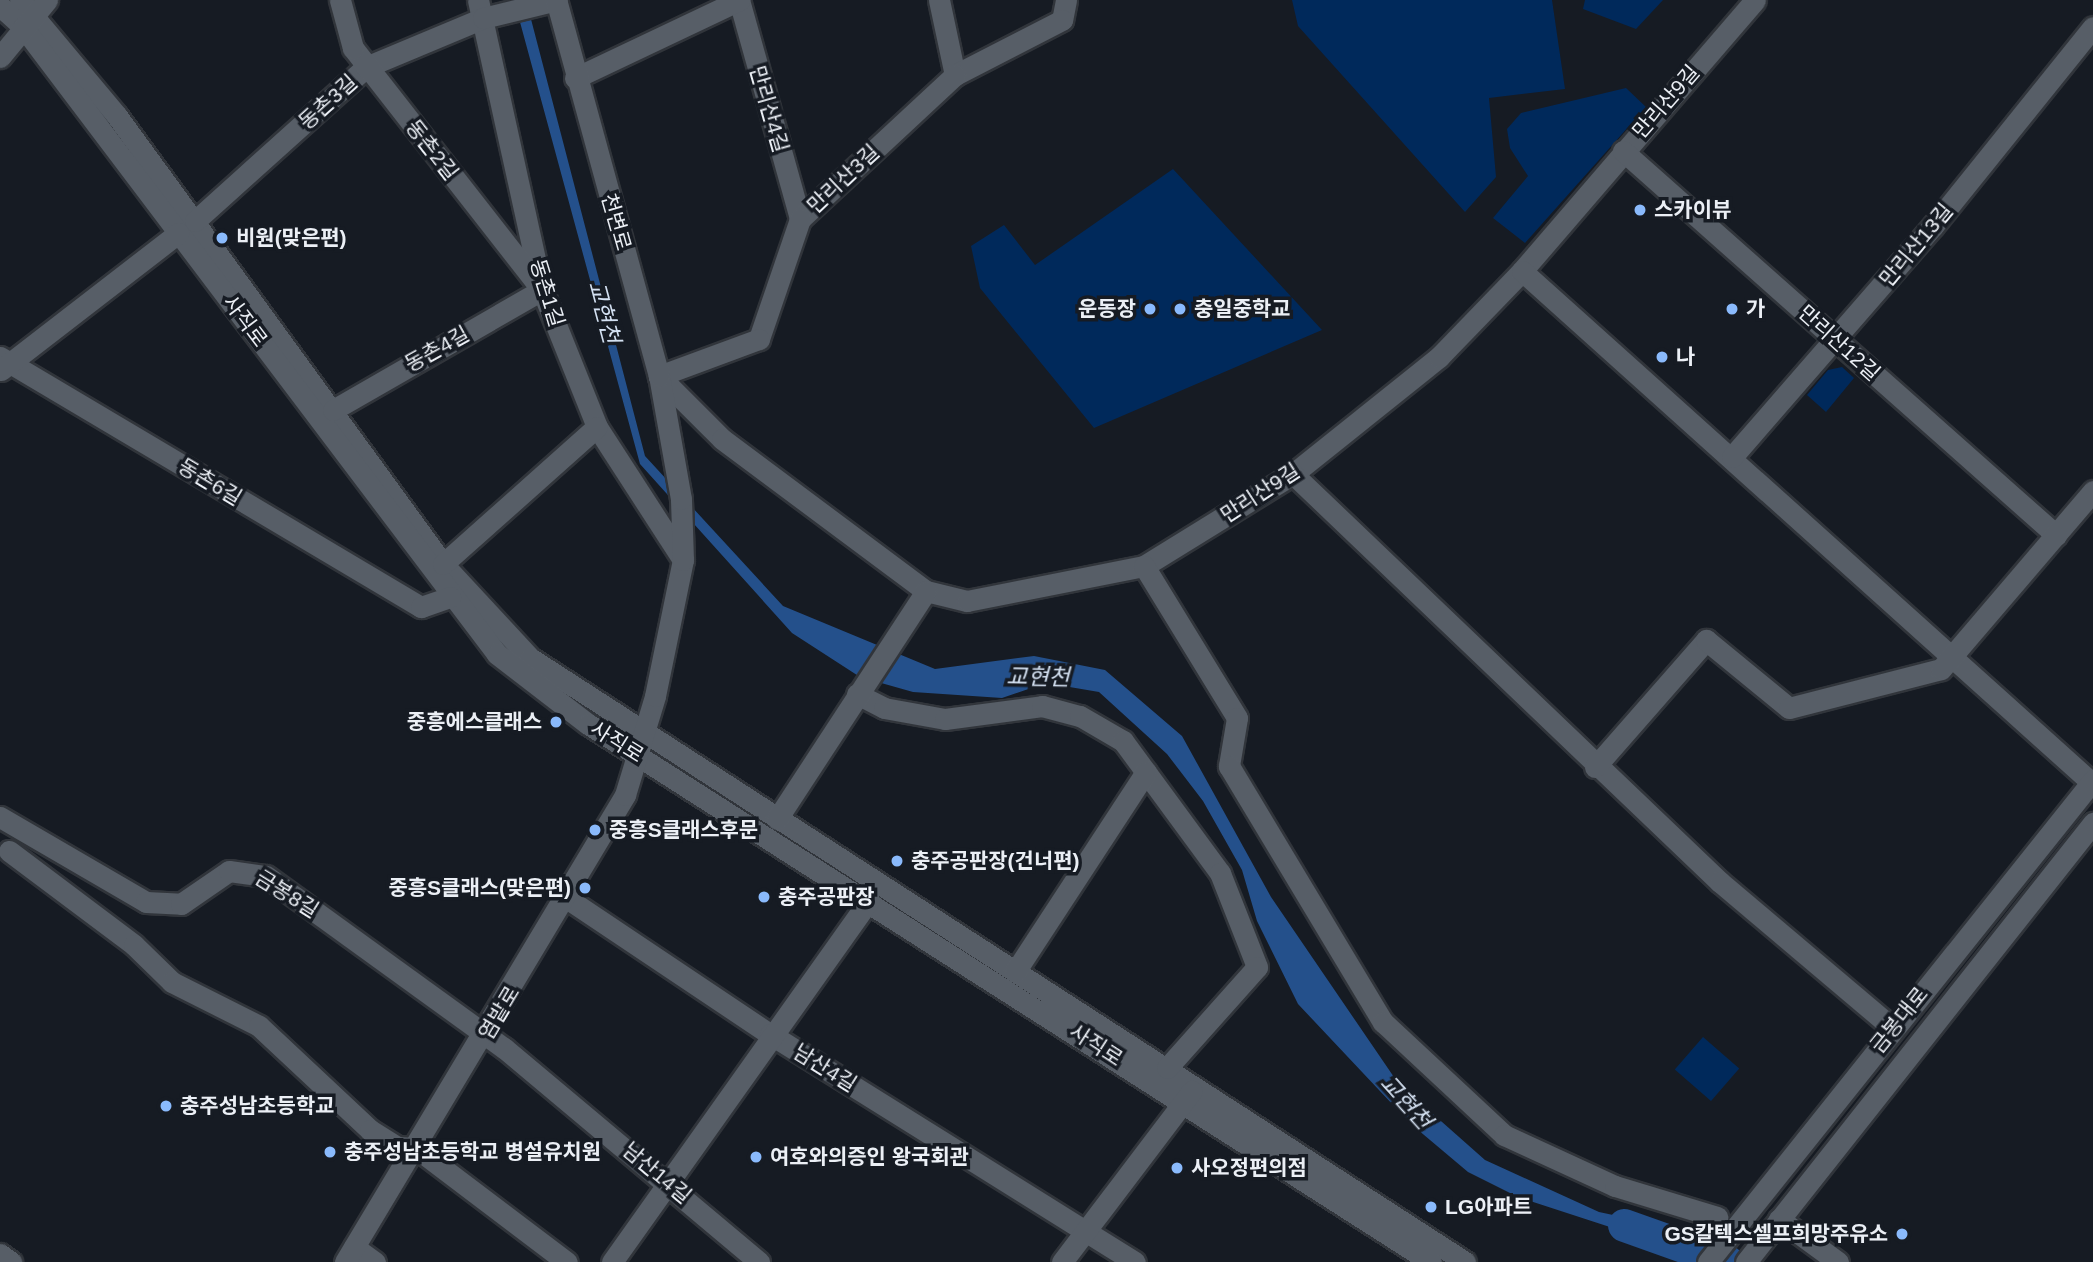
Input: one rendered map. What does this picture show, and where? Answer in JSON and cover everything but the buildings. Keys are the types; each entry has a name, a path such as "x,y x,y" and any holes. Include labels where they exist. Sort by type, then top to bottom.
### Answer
{"street":[{"name":"동촌2길","path":"340,0 353,48 366,67 542,290"},
{"name":"동촌3길","path":"3,363 187,227 366,67 484,11 531,6 556,0"},
{"name":"천변로","path":"556,0 575,78 659,376 673,444 683,560"},
{"path":"575,78 739,0"},
{"name":"만리산4길","path":"739,0 800,219"},
{"path":"939,0 955,75"},
{"name":"만리산3길","path":"659,376 759,339 800,219 955,75 1062,20 1066,0"},
{"name":"만리산9길","path":"659,376 723,439 926,591 967,601 1144,565 1293,474 1439,357 1522,271 1623,150 1755,0"},
{"name":"사직로","path":"0,6 31,10 450,597 497,654 544,695 869,900 1465,1262"},
{"path":"0,57 31,10"},
{"name":"동촌1길","path":"484,11 542,290 597,427 683,560"},
{"name":"만리산13길","path":"1732,457 1836,340 2093,27"},
{"name":"만리산12길","path":"1623,150 2056,536"},
{"name":"사직로","path":"187,227 333,410 443,564 530,658 643,734 1167,1068 1190,1094 1431,1262"},
{"path":"1522,271 1958,657 2092,781"},
{"name":"동촌4길","path":"333,410 542,290"},
{"name":"동촌6길","path":"3,363 421,607 450,597"},
{"path":"443,564 597,427"},
{"path":"1293,474 1595,767 1802,956 1894,1028"},
{"path":"1595,767 1706,640 1789,708 1941,669 1958,657 2093,491"},
{"path":"643,734 683,560"},
{"path":"1144,565 1237,718 1229,766 1383,1022 1504,1135 1615,1186 1717,1217"},
{"path":"777,819 926,591"},
{"path":"857,694 884,708 945,719 1042,706 1080,716 1123,741 1220,873 1256,967 1167,1068"},
{"name":"염밭로","path":"350,1254 487,1035 568,899 625,796 643,734"},
{"path":"1015,972 1146,772"},
{"name":"금봉대로","path":"1708,1262 1753,1201 2092,781"},
{"name":"금봉8길","path":"0,817 146,902 181,904 229,871 266,876 487,1035"},
{"name":"금봉대로","path":"1746,1262 2093,823"},
{"path":"21,831 5,858 134,945 172,982 259,1026 370,1130 397,1147 416,1148 566,1262"},
{"name":"남산4길","path":"568,899 770,1034 1135,1262"},
{"path":"612,1262 770,1034 869,900"},
{"name":"남산14길","path":"487,1035 667,1180 759,1262"},
{"path":"1062,1262 1190,1094"},
{"path":"1779,1219 1838,1262"},
{"path":"0,1254 11,1262"},
{"path":"350,1254 375,1262"}],"shaded area":[{"path":"1292,0 1552,0 1565,89 1489,98 1496,177 1465,212 1298,26"},
{"path":"1585,0 1663,0 1636,29 1583,9"},
{"path":"1626,88 1646,107 1525,243 1493,218 1528,176 1510,148 1507,129 1521,113"},
{"name":"운동장","path":"1173,169 1322,330 1094,428 980,288 971,246 1004,225 1035,265"},
{"path":"1842,367 1854,378 1826,412 1807,395 1828,370"},
{"path":"1703,1037 1739,1068 1711,1101 1675,1069"}],"water":[{"path":"514,0 526,0 645,456 783,606 935,669 1034,656 1105,670 1182,736 1271,897 1398,1083 1485,1160 1599,1212 1688,1231 1662,1244 1518,1197 1468,1172 1411,1124 1298,1004 1257,921 1242,870 1203,801 1167,754 1099,692 1046,683 1002,698 913,692 860,677 792,633 640,464"}],"waterway":[{"name":"교현천","path":"1624,1225 1728,1262"}],"place":[{"name":"스카이뷰","path":"1640,210"},
{"name":"비원(맞은편)","path":"222,238"},
{"name":"운동장","path":"1150,309"},
{"name":"충일중학교","path":"1180,309"},
{"name":"가","path":"1732,309"},
{"name":"나","path":"1662,357"},
{"name":"중흥에스클래스","path":"556,722"},
{"name":"중흥S클래스후문","path":"595,830"},
{"name":"충주공판장(건너편)","path":"897,861"},
{"name":"중흥S클래스(맞은편)","path":"585,888"},
{"name":"충주공판장","path":"764,897"},
{"name":"충주성남초등학교","path":"166,1106"},
{"name":"충주성남초등학교 병설유치원","path":"330,1152"},
{"name":"여호와의증인 왕국회관","path":"756,1157"},
{"name":"사오정편의점","path":"1177,1168"},
{"name":"LG아파트","path":"1431,1207"},
{"name":"GS칼텍스셀프희망주유소","path":"1902,1234"}]}
